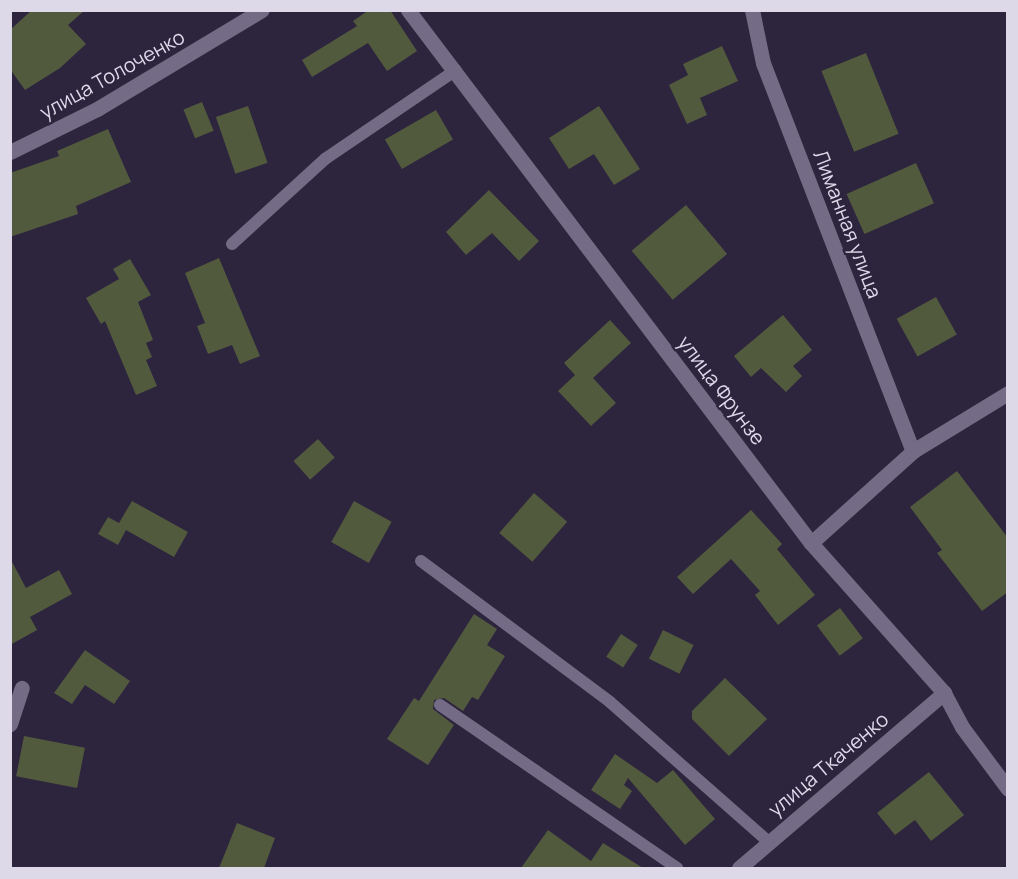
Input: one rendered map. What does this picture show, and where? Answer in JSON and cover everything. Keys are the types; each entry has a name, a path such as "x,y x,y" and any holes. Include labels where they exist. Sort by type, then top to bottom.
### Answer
{"street":[{"name":"улица Толоченко","path":"10,152 97,109 262,10"},
{"name":"улица Фрунзе","path":"408,10 456,70 812,543 944,693 962,727 1008,789"},
{"name":"Лиманная улица","path":"752,10 763,63 913,451"},
{"path":"812,543 913,451 1008,393"},
{"path":"10,724 22,688"},
{"name":"улица Ткаченко","path":"739,868 944,693"}],"lane":[{"path":"232,244 325,159 456,70"},
{"path":"421,561 610,702 769,842"},
{"path":"440,705 677,868"}],"building":[{"path":"32,10 85,10 68,25 86,44 60,68 25,90 10,69 10,30"},
{"path":"369,10 390,10 417,51 387,71 368,43 312,77 302,60 357,26 353,21"},
{"path":"722,46 738,81 700,98 707,115 687,124 669,85 688,75 683,64"},
{"path":"866,53 899,134 854,152 821,71"},
{"path":"202,102 214,131 195,138 183,109"},
{"path":"248,106 268,163 235,174 216,117"},
{"path":"599,106 640,169 614,185 594,154 569,169 549,138"},
{"path":"436,110 453,139 402,169 385,140"},
{"path":"108,129 131,182 76,206 78,214 10,237 10,173 59,156 57,151"},
{"path":"916,163 934,203 864,234 847,194"},
{"path":"489,190 539,241 519,261 492,233 466,255 446,232"},
{"path":"686,205 727,254 673,300 632,251"},
{"path":"219,258 260,356 240,364 232,345 208,354 197,326 205,323 185,273"},
{"path":"130,259 151,295 138,302 153,340 146,343 152,357 146,360 157,386 136,395 105,321 101,324 86,298 119,279 113,269"},
{"path":"936,297 957,335 917,356 897,319"},
{"path":"783,315 812,350 793,366 802,376 786,392 761,368 751,377 734,356"},
{"path":"610,320 631,343 593,378 616,403 591,426 558,391 575,375 564,363"},
{"path":"318,439 335,458 310,480 293,461"},
{"path":"957,471 1008,538 1008,592 982,611 937,553 942,550 910,507"},
{"path":"534,493 567,522 532,562 499,533"},
{"path":"132,501 188,532 174,557 126,530 118,545 98,534 108,517 119,523"},
{"path":"354,501 392,522 369,563 331,542"},
{"path":"751,510 782,544 777,549 815,595 778,625 755,595 760,591 731,559 693,594 677,577"},
{"path":"10,558 26,588 59,570 72,594 30,617 37,630 10,645"},
{"path":"840,608 863,638 840,656 817,625"},
{"path":"474,614 497,629 487,645 505,656 478,700 472,697 463,711 444,698 434,700 433,709 454,725 428,765 387,739 414,698 419,701"},
{"path":"663,630 694,645 680,674 649,659"},
{"path":"621,634 638,645 623,668 606,657"},
{"path":"85,650 130,681 114,704 85,685 72,704 54,693"},
{"path":"725,678 767,719 729,756 692,719 692,711"},
{"path":"24,736 85,748 77,788 16,776"},
{"path":"615,754 657,783 673,770 715,819 685,845 628,778 624,785 632,791 620,809 591,790"},
{"path":"929,772 964,815 931,841 915,820 895,835 877,813"},
{"path":"237,823 275,838 264,868 219,868"},
{"path":"548,830 591,861 603,843 643,868 521,868"}]}
